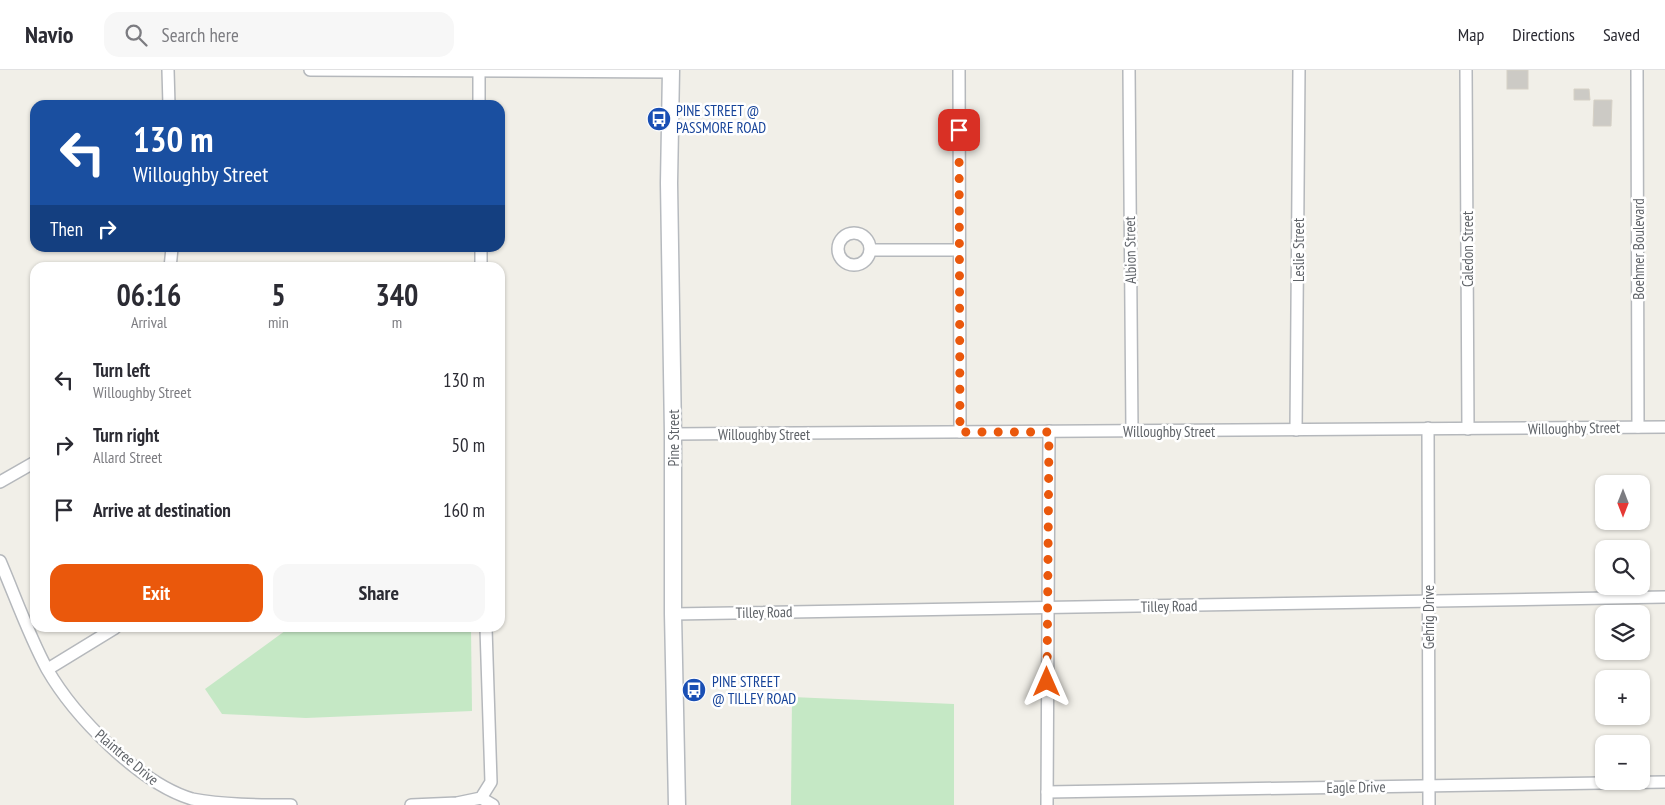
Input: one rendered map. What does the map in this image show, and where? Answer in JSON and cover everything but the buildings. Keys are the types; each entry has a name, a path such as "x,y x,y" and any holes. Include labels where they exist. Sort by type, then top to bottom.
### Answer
{"street":[{"path":"168,70 169,100"},
{"path":"310,70 670,71"},
{"path":"958,70 960,432"},
{"name":"Albion Street","path":"1129,70 1132,431"},
{"name":"Leslie Street","path":"1296,430 1299,70"},
{"name":"Caledon Street","path":"1466,70 1468,429"},
{"name":"Boehmer Boulevard","path":"1637,70 1638,427"},
{"path":"479,71 479,100"},
{"name":"Pine Street","path":"670,71 669,183 673,434 673,614 678,805"},
{"path":"871,250 959,250"},
{"name":"Willoughby Street","path":"673,434 1665,427"},
{"name":"Gehrig Drive","path":"1428,428 1429,805"},
{"path":"1047,805 1049,432"},
{"path":"0,482 30,465"},
{"name":"Plaintree Drive","path":"0,561 30,628"},
{"name":"Tilley Road","path":"673,614 1665,597"},
{"name":"Plaintree Drive","path":"32,632 48,669 97,734 158,785 193,799 230,804 291,805"},
{"path":"48,669 108,632"},
{"path":"481,798 491,782 486,632"},
{"name":"Eagle Drive","path":"1047,792 1665,782"},
{"path":"412,805 457,803 481,798 493,805"}],"green space":[{"path":"283,632 471,632 472,711 306,718 222,714 205,689"},
{"path":"792,697 954,704 954,805 791,805"}],"place":[{"name":"PINE STREET @ PASSMORE ROAD","path":"659,119"},
{"name":"PINE STREET @ TILLEY ROAD","path":"694,690"}],"route":[{"path":"959,130 960,432 1049,432 1047,682"}]}
